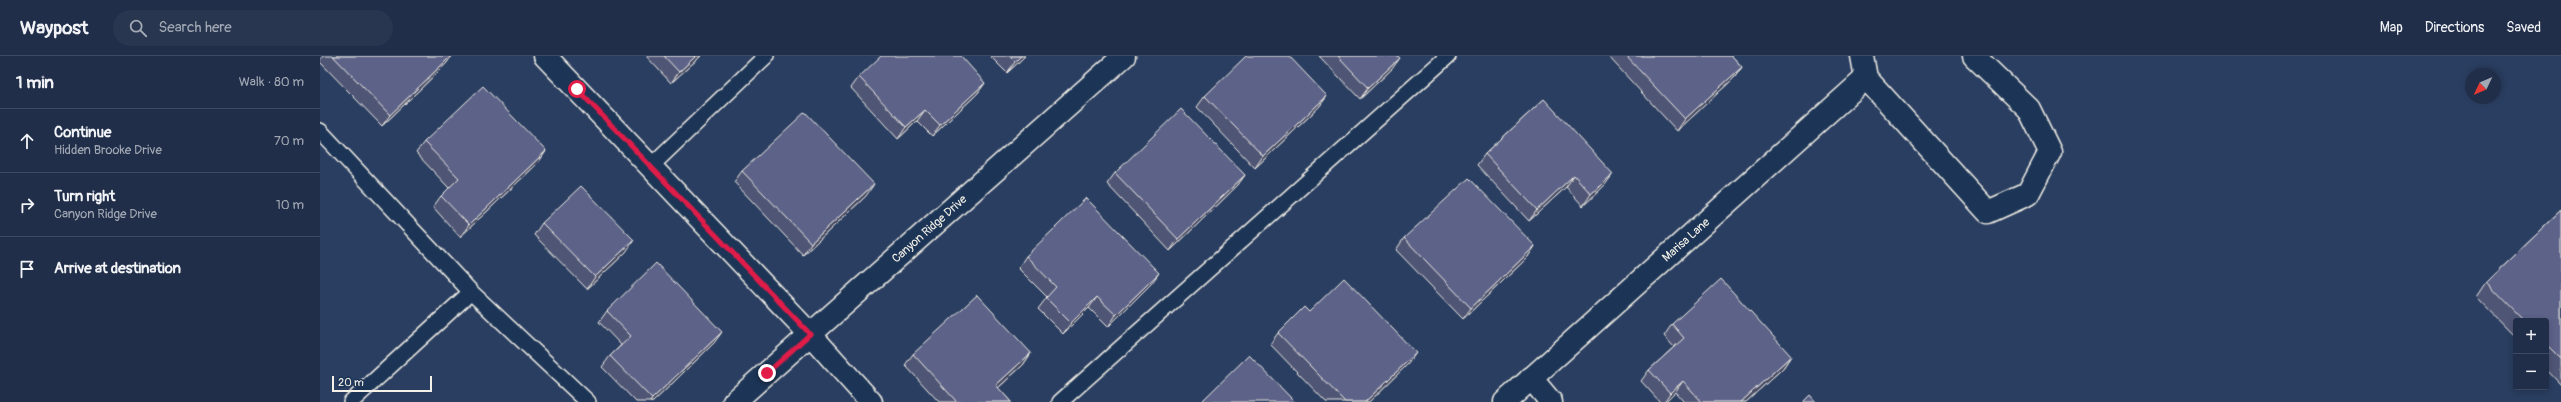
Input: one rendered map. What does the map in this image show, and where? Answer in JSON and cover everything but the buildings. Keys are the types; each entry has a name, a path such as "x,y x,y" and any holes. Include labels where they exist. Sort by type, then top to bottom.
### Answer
{"street":[{"path":"545,56 810,334 871,402"},
{"name":"Canyon Ridge Drive","path":"734,402 1124,56"},
{"path":"1862,56 1866,78 1988,212 2028,194 2050,152 2029,109 1974,56"},
{"name":"Marisa Lane","path":"1505,402 1866,78"},
{"path":"1531,378 1551,402"}],"lane":[{"path":"650,166 766,56"},
{"path":"1060,402 1448,56"},
{"path":"320,132 472,292 588,402"},
{"path":"351,402 472,292"}],"route":[{"path":"577,89 810,334 767,373"}]}
